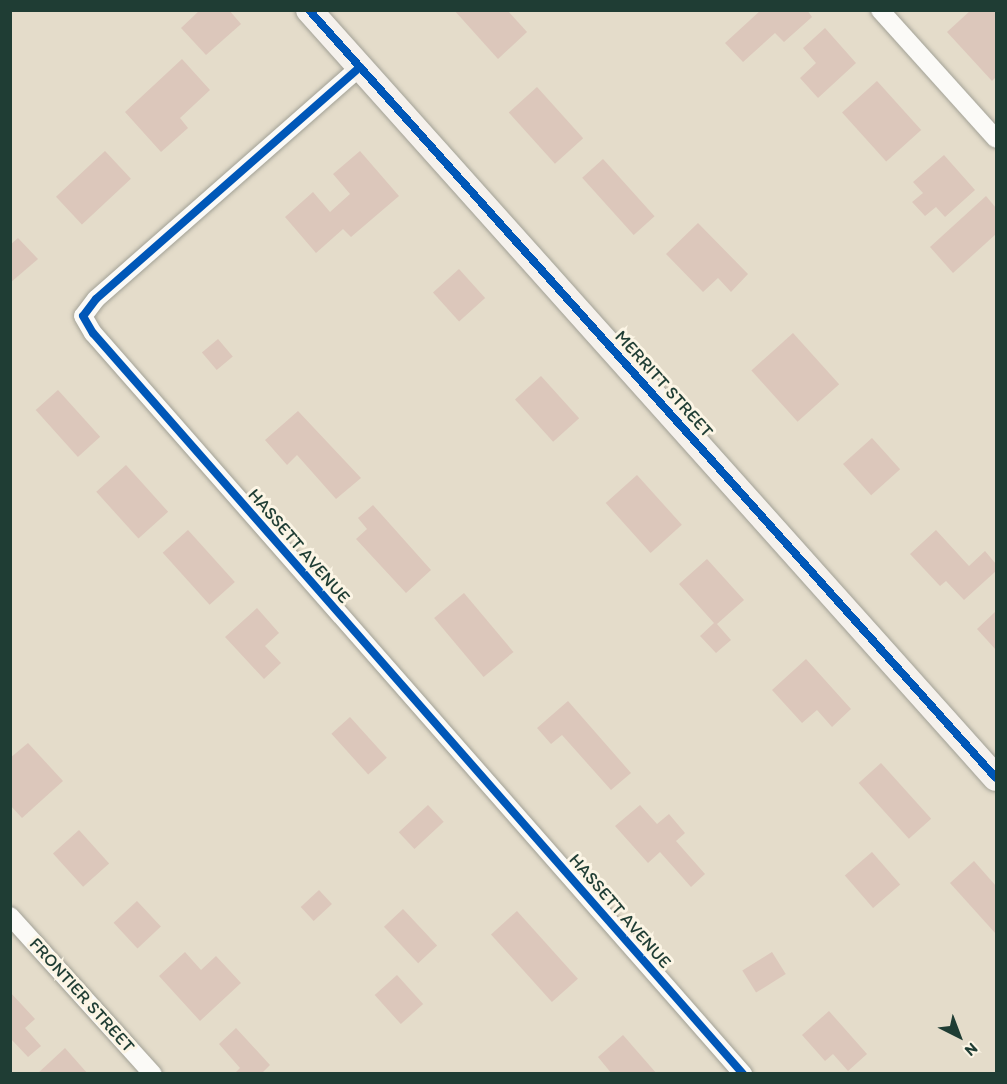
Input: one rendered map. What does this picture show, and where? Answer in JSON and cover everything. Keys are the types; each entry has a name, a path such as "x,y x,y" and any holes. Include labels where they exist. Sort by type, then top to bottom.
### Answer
{"street":[{"name":"MERRITT STREET","path":"309,10 996,778"},
{"path":"882,11 996,139"},
{"name":"HASSETT AVENUE","path":"360,67 96,299 83,315 101,342 743,1074"},
{"name":"FRONTIER STREET","path":"10,916 153,1074"}],"building":[{"path":"200,10 229,10 241,24 206,55 181,28"},
{"path":"454,10 507,10 527,32 498,59"},
{"path":"761,10 807,10 812,17 784,42 775,33 743,62 725,43"},
{"path":"971,10 996,10 996,77 992,81 947,32"},
{"path":"825,28 856,63 818,98 800,78 816,63 803,48"},
{"path":"182,59 210,90 180,118 188,128 161,152 125,112"},
{"path":"877,81 921,130 886,161 842,112"},
{"path":"537,87 583,138 555,164 509,112"},
{"path":"105,151 131,179 82,224 56,197"},
{"path":"360,151 399,196 351,237 343,229 316,253 285,217 313,192 330,212 350,194 333,174"},
{"path":"944,155 975,190 945,217 936,207 925,216 912,202 923,193 913,182"},
{"path":"603,159 655,216 634,235 582,178"},
{"path":"986,196 996,208 996,234 953,273 930,247"},
{"path":"698,223 748,274 731,292 718,278 703,292 666,254"},
{"path":"18,238 38,259 10,283 10,245"},
{"path":"459,269 485,298 459,321 433,292"},
{"path":"793,333 839,384 798,422 751,370"},
{"path":"218,339 233,357 217,370 202,352"},
{"path":"541,376 579,418 553,442 515,399"},
{"path":"58,390 100,437 78,457 36,410"},
{"path":"298,411 361,478 336,499 297,455 287,465 265,440"},
{"path":"872,438 900,469 871,495 843,464"},
{"path":"126,465 168,512 138,539 96,492"},
{"path":"637,475 682,525 651,553 606,503"},
{"path":"373,505 431,570 406,593 356,539 367,529 358,518"},
{"path":"188,530 235,582 210,605 163,553"},
{"path":"936,530 969,566 985,551 996,564 996,571 964,600 946,581 940,586 910,554"},
{"path":"707,559 744,600 717,624 731,640 716,653 700,636 714,623 679,584"},
{"path":"464,593 513,652 484,677 434,618"},
{"path":"257,608 279,633 265,646 281,663 264,679 225,637"},
{"path":"996,611 996,650 977,629"},
{"path":"806,659 851,709 832,727 817,710 802,723 772,690"},
{"path":"568,701 631,773 611,790 562,735 551,744 537,728"},
{"path":"350,717 387,758 368,775 331,734"},
{"path":"28,743 63,781 22,818 10,805 10,758"},
{"path":"881,763 931,819 909,839 859,783"},
{"path":"428,805 444,822 414,849 399,832"},
{"path":"640,805 657,824 669,814 685,833 676,841 705,874 691,887 660,852 648,863 615,826"},
{"path":"79,830 109,863 83,887 53,853"},
{"path":"872,852 900,884 873,908 845,876"},
{"path":"974,861 996,886 996,934 950,883"},
{"path":"319,890 332,904 314,921 301,907"},
{"path":"137,901 161,927 137,948 114,923"},
{"path":"403,909 437,946 418,963 384,927"},
{"path":"517,911 578,979 552,1002 491,934"},
{"path":"185,952 201,970 216,956 241,983 200,1021 159,976"},
{"path":"772,952 786,974 756,993 742,971"},
{"path":"397,975 423,1004 401,1024 375,995"},
{"path":"10,992 35,1019 25,1028 41,1046 28,1057 10,1038"},
{"path":"829,1011 867,1054 848,1071 833,1054 825,1061 802,1035"},
{"path":"236,1028 270,1065 261,1074 234,1074 240,1068 219,1044"},
{"path":"623,1035 657,1074 612,1074 598,1057"},
{"path":"65,1048 88,1074 37,1074"}],"cycle path":[{"path":"309,10 996,778"},
{"path":"360,67 96,299 83,316 93,333 743,1074"}]}
